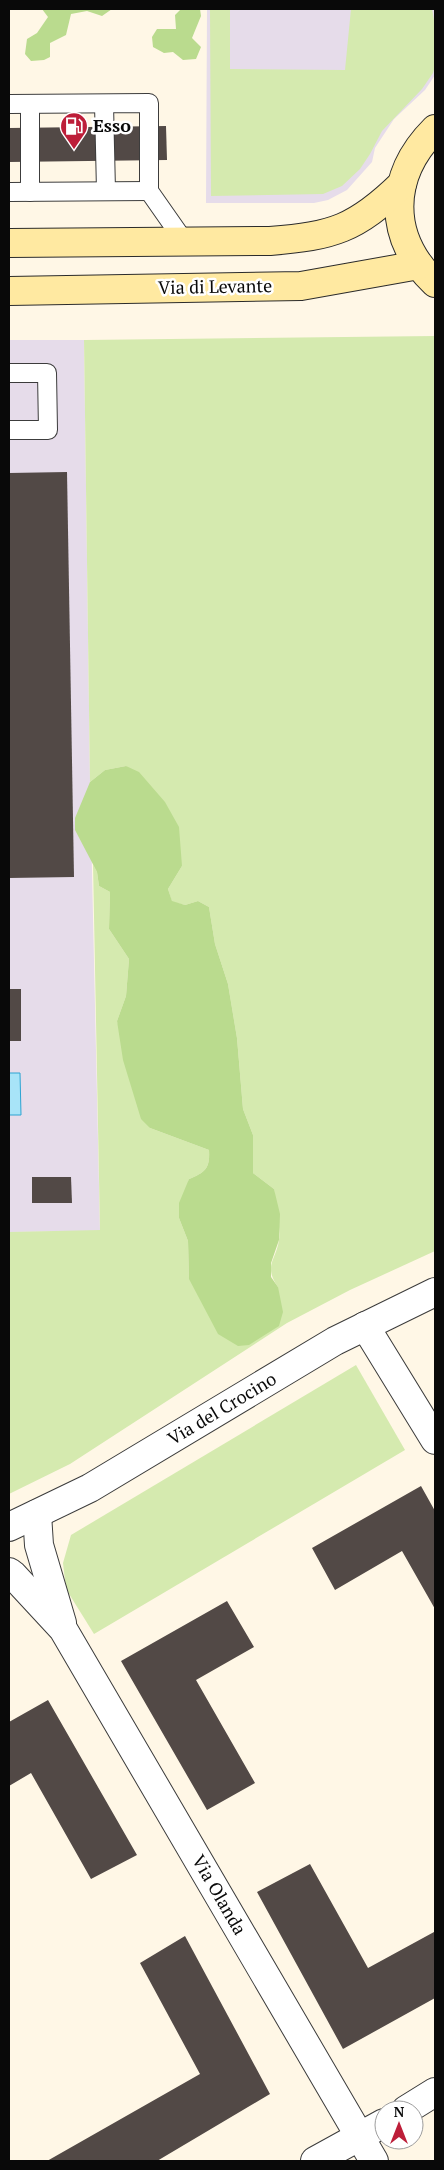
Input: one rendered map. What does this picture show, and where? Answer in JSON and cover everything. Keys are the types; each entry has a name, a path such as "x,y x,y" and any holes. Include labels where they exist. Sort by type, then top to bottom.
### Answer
{"main road":[{"name":"Via di Levante","path":"9,291 301,286 427,274 407,245 402,230 400,200 402,184 414,154 435,129"},
{"name":"Via di Levante","path":"9,243 270,241 298,239 348,227 368,214 402,184"}],"street":[{"name":"Via del Crocino","path":"9,1527 90,1488 335,1341 435,1292"},
{"path":"365,1326 435,1440"},
{"name":"Via Olanda","path":"38,1514 39,1545 63,1629"},
{"name":"Via Olanda","path":"9,1572 13,1574 63,1629 374,2161"},
{"path":"422,2100 435,2092"},
{"path":"315,2161 374,2128"}],"lane":[{"path":"9,104 149,103 149,191 184,241"},
{"path":"30,104 30,192"},
{"path":"104,104 106,191"},
{"path":"9,192 149,191"},
{"path":"9,374 47,373 48,430 9,430"}],"shaded area":[{"path":"207,9 435,9 435,75 425,90 394,119 375,148 372,162 347,190 328,200 314,203 206,203"},
{"path":"9,340 84,340 90,781 100,1231 9,1232"}],"green space":[{"path":"42,9 112,9 102,16 87,11 71,14 66,35 50,43 50,57 44,60 31,61 25,54 27,39 37,33 48,17"},
{"path":"181,9 200,9 201,16 192,38 201,47 196,59 183,60 173,52 164,53 153,47 152,37 157,29 176,29 175,15"},
{"path":"210,9 230,9 230,69 345,70 351,9 432,9 435,26 435,66 433,73 422,89 382,131 360,169 342,186 323,194 211,196"},
{"path":"435,336 435,1251 350,1290 287,1323 70,1464 9,1494 9,1232 100,1230 93,864 97,872 99,886 110,892 109,929 129,959 126,996 117,1021 150,1128 209,1150 209,1161 206,1169 189,1179 179,1218 188,1241 189,1279 278,1287 271,1273 279,1240 279,1222 274,1189 253,1173 253,1135 243,1109 237,1038 228,984 215,944 209,907 198,901 185,905 172,902 168,889 182,866 126,766 105,770 90,782 84,340"},
{"path":"126,766 139,772 165,802 179,827 182,866 168,889 172,901 185,905 198,901 209,907 215,944 228,984 237,1038 243,1109 253,1135 253,1173 274,1189 280,1214 279,1240 271,1263 271,1277 278,1287 283,1312 279,1326 249,1345 238,1346 218,1334 189,1279 188,1241 179,1218 179,1203 189,1179 206,1169 209,1161 209,1150 150,1128 141,1119 123,1060 117,1021 126,996 129,959 109,929 110,892 99,886 97,872 75,830 75,818 90,782 105,770"},
{"path":"356,1365 405,1450 94,1634 66,1589 63,1563 71,1535"}],"water":[{"path":"9,1073 20,1073 21,1115 9,1115"}],"building":[{"path":"166,126 167,160 9,162 9,128"},
{"path":"67,472 74,877 9,878 9,473"},
{"path":"10,989 21,989 21,1041 10,1041"},
{"path":"32,1177 71,1177 72,1203 32,1203"},
{"path":"421,1486 435,1511 435,1609 402,1551 335,1590 312,1548"},
{"path":"227,1601 254,1647 196,1680 255,1783 207,1810 121,1661"},
{"path":"48,1700 137,1855 91,1879 31,1773 9,1786 9,1722"},
{"path":"310,1864 368,1968 434,1932 435,1935 435,1998 343,2049 257,1892"},
{"path":"185,1936 270,2094 157,2161 47,2161 200,2074 140,1963"}],"place":[{"name":"Esso","path":"74,150"}]}
